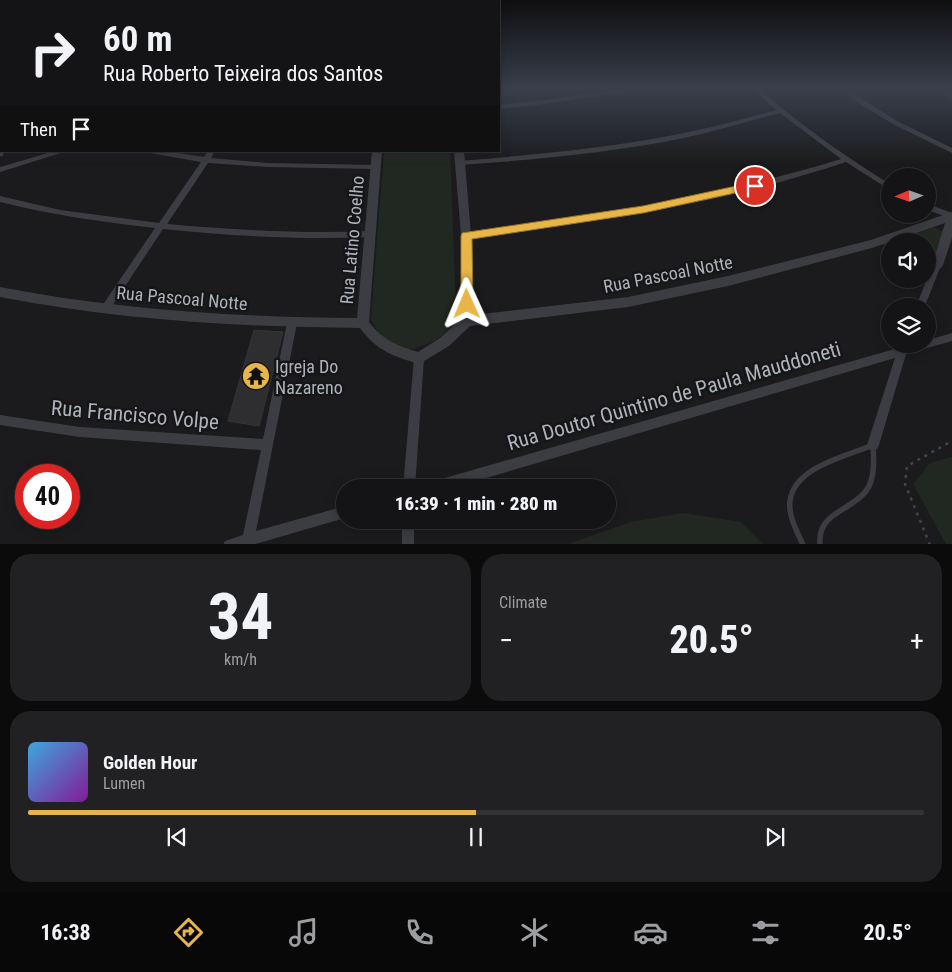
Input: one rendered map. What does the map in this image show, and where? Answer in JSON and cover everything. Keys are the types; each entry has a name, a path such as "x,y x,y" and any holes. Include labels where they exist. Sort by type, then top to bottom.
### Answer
{"street":[{"path":"410,479 419,358 455,335 467,321 466,236 459,157 524,159 669,138 713,129 770,113"},
{"path":"782,113 846,160 881,181"},
{"path":"879,113 952,151"},
{"path":"0,170 63,152"},
{"path":"156,152 206,160 268,165 376,167"},
{"path":"105,309 211,152"},
{"name":"Rua Latino Coelho","path":"377,152 363,323 375,340 389,349 419,358"},
{"path":"466,236 643,210 696,200 799,176 846,160"},
{"path":"0,199 87,218 220,232 370,234"},
{"path":"936,210 952,217 948,234 936,256"},
{"name":"Rua Pascoal Notte","path":"467,321 628,302 728,281 872,244 952,217"},
{"name":"Rua Pascoal Notte","path":"872,244 881,245"},
{"name":"Rua Pascoal Notte","path":"0,292 105,309 243,321 363,323"},
{"path":"248,539 292,323"},
{"name":"Rua Doutor Quintino de Paula Mauddoneti","path":"936,341 952,337"},
{"name":"Rua Doutor Quintino de Paula Mauddoneti","path":"461,479 884,353"},
{"path":"873,445 902,353"},
{"name":"Rua Francisco Volpe","path":"0,420 80,432 267,445"},
{"path":"229,544 336,515"},
{"path":"408,529 408,544"}],"lane":[{"path":"803,544 795,530 790,509 791,491 798,478 810,470 873,445 874,465 866,492 830,518 822,527 819,539 820,544"}],"path":[{"path":"930,544 905,484 907,466 952,441"}],"shaded area":[{"path":"384,152 450,152 456,309 451,324 448,330 432,342 416,348 403,350 386,341 378,332 371,318"},
{"path":"928,225 947,233 936,261 936,233 906,233"},
{"path":"952,457 952,544 946,544 913,484 930,463"},
{"path":"683,513 741,522 763,544 568,544 611,529 616,529 616,527 631,522"}],"building":[{"name":"Igreja Do Nazareno","path":"254,330 283,332 259,426 228,421"}],"place":[{"name":"Igreja Do Nazareno","path":"256,376"}],"route":[{"path":"467,304 466,236 643,210 755,186"}]}
